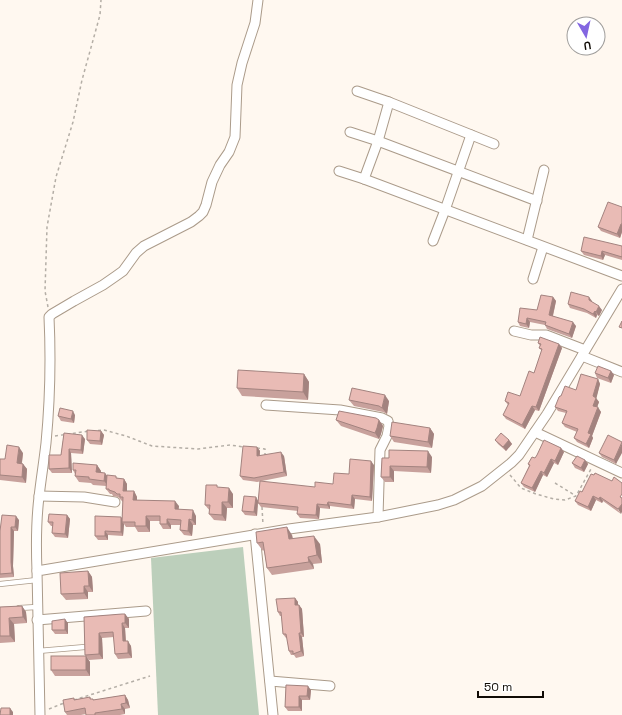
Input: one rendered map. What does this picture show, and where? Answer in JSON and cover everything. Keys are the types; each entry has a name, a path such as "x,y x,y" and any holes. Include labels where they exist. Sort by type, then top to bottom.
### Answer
{"street":[{"path":"40,714 36,544 49,390 49,317 103,285 123,271 136,253 144,246 191,222 203,212 212,182 220,165 230,152 234,137 237,85 242,62 255,23 258,0"},
{"path":"357,91 389,102 494,144"},
{"path":"364,179 378,141 389,102"},
{"path":"350,132 378,141 537,201"},
{"path":"433,241 471,135"},
{"path":"527,240 544,170"},
{"path":"339,171 622,276"},
{"path":"533,279 543,246"},
{"path":"37,571 259,533 378,517 454,500 482,486 519,455 535,432 622,289"},
{"path":"514,331 531,335 546,335 622,372"},
{"path":"266,405 340,410 382,418 388,421 389,426 387,436 380,450 378,517"},
{"path":"535,432 622,473"},
{"path":"39,496 84,498 115,502"},
{"path":"259,533 273,715"},
{"path":"37,620 146,611"},
{"path":"270,681 330,686"}],"lane":[{"path":"0,584 37,580"},
{"path":"15,608 37,607"},
{"path":"38,651 85,647"}],"path":[{"path":"49,317 45,291 47,227 56,177 74,122 82,80 100,14 101,0"},
{"path":"46,437 104,430 126,436 152,446 198,449 230,446 244,447"},
{"path":"251,448 265,449 265,456"},
{"path":"505,468 521,488 536,494 564,500 576,496 596,460"},
{"path":"555,483 576,496"},
{"path":"259,533 262,505"},
{"path":"74,700 150,676"},
{"path":"40,714 67,702"}],"green space":[{"path":"243,547 259,715 158,715 151,558"}],"building":[{"path":"608,202 622,207 622,224 617,234 598,227"},
{"path":"584,237 622,246 622,257 602,251 601,256 581,251"},
{"path":"571,292 589,297 589,300 599,306 596,312 595,311 593,314 584,309 568,304"},
{"path":"541,295 553,297 549,315 573,322 569,334 545,325 546,322 527,318 526,324 518,322 520,308 537,310"},
{"path":"622,321 622,328 619,327"},
{"path":"540,337 559,344 536,407 532,406 522,425 503,415 509,403 505,401 508,392 520,396 529,371 534,373 542,349 539,348 541,344 538,343"},
{"path":"598,366 611,371 608,378 595,373"},
{"path":"238,370 304,374 303,392 237,388"},
{"path":"581,374 598,379 593,396 596,398 593,406 598,407 588,433 591,434 586,444 574,438 578,429 562,423 567,411 555,407 565,386 576,390"},
{"path":"352,388 385,395 382,408 379,406 349,400"},
{"path":"60,408 73,411 71,419 58,416"},
{"path":"339,411 376,418 379,420 375,433 336,420"},
{"path":"392,422 430,428 428,442 390,436"},
{"path":"87,430 101,431 100,441 87,440"},
{"path":"64,433 82,435 81,450 69,449 69,468 49,469 49,455 61,455"},
{"path":"501,433 509,440 503,447 495,440"},
{"path":"608,435 622,442 614,460 599,453"},
{"path":"544,440 561,448 555,461 551,459 544,473 541,471 532,488 521,483 530,465 528,464 532,457 535,458 537,455"},
{"path":"7,445 19,447 17,463 23,464 22,477 0,475 0,459 5,459"},
{"path":"243,446 257,447 257,456 281,452 284,472 254,478 240,476"},
{"path":"389,450 428,451 427,467 390,466 390,477 381,477 382,458 389,458"},
{"path":"577,456 585,460 581,468 572,463"},
{"path":"350,459 371,461 370,497 352,495 351,505 328,502 327,505 317,504 316,515 297,514 298,507 258,503 260,481 315,487 315,482 333,484 334,473 349,474"},
{"path":"73,463 97,465 96,472 105,473 104,481 89,479 89,477 75,476 76,470 73,470"},
{"path":"595,473 612,481 614,477 622,483 622,494 620,497 622,498 622,504 618,509 600,497 599,499 593,496 588,507 575,501 580,491 582,492 591,474 594,475"},
{"path":"107,475 124,479 123,491 134,491 133,500 175,501 175,509 193,510 192,520 189,519 188,531 180,530 181,520 167,519 167,524 160,524 160,516 146,516 146,526 135,526 135,522 122,522 123,497 120,497 120,494 106,489"},
{"path":"206,485 217,485 217,487 229,488 228,502 222,502 222,515 209,514 210,505 205,505"},
{"path":"244,496 256,497 254,512 242,511"},
{"path":"49,514 67,515 65,534 52,533 53,522 48,522"},
{"path":"2,515 16,516 15,527 11,527 12,573 0,574 0,531"},
{"path":"95,516 121,517 121,532 105,531 105,536 95,536"},
{"path":"287,527 289,539 314,536 317,555 308,557 309,562 267,568 263,542 257,543 256,532"},
{"path":"88,571 89,586 84,586 84,593 61,594 60,573"},
{"path":"295,598 295,605 299,605 301,633 299,633 301,651 293,654 293,651 289,651 286,634 283,634 281,612 278,612 276,599"},
{"path":"22,606 23,617 9,618 10,636 0,636 0,607"},
{"path":"125,614 125,623 122,623 123,641 128,641 128,653 115,654 113,632 99,633 99,654 85,655 84,617"},
{"path":"65,619 65,630 52,630 52,621"},
{"path":"51,656 86,656 86,670 51,670"},
{"path":"286,685 308,686 307,696 299,696 299,707 285,707"},
{"path":"125,695 126,703 121,704 122,709 95,713 95,715 86,715 85,708 65,712 63,700 74,698 74,700 90,697 90,699 93,700"},
{"path":"1,708 10,708 10,715 0,715"}]}
